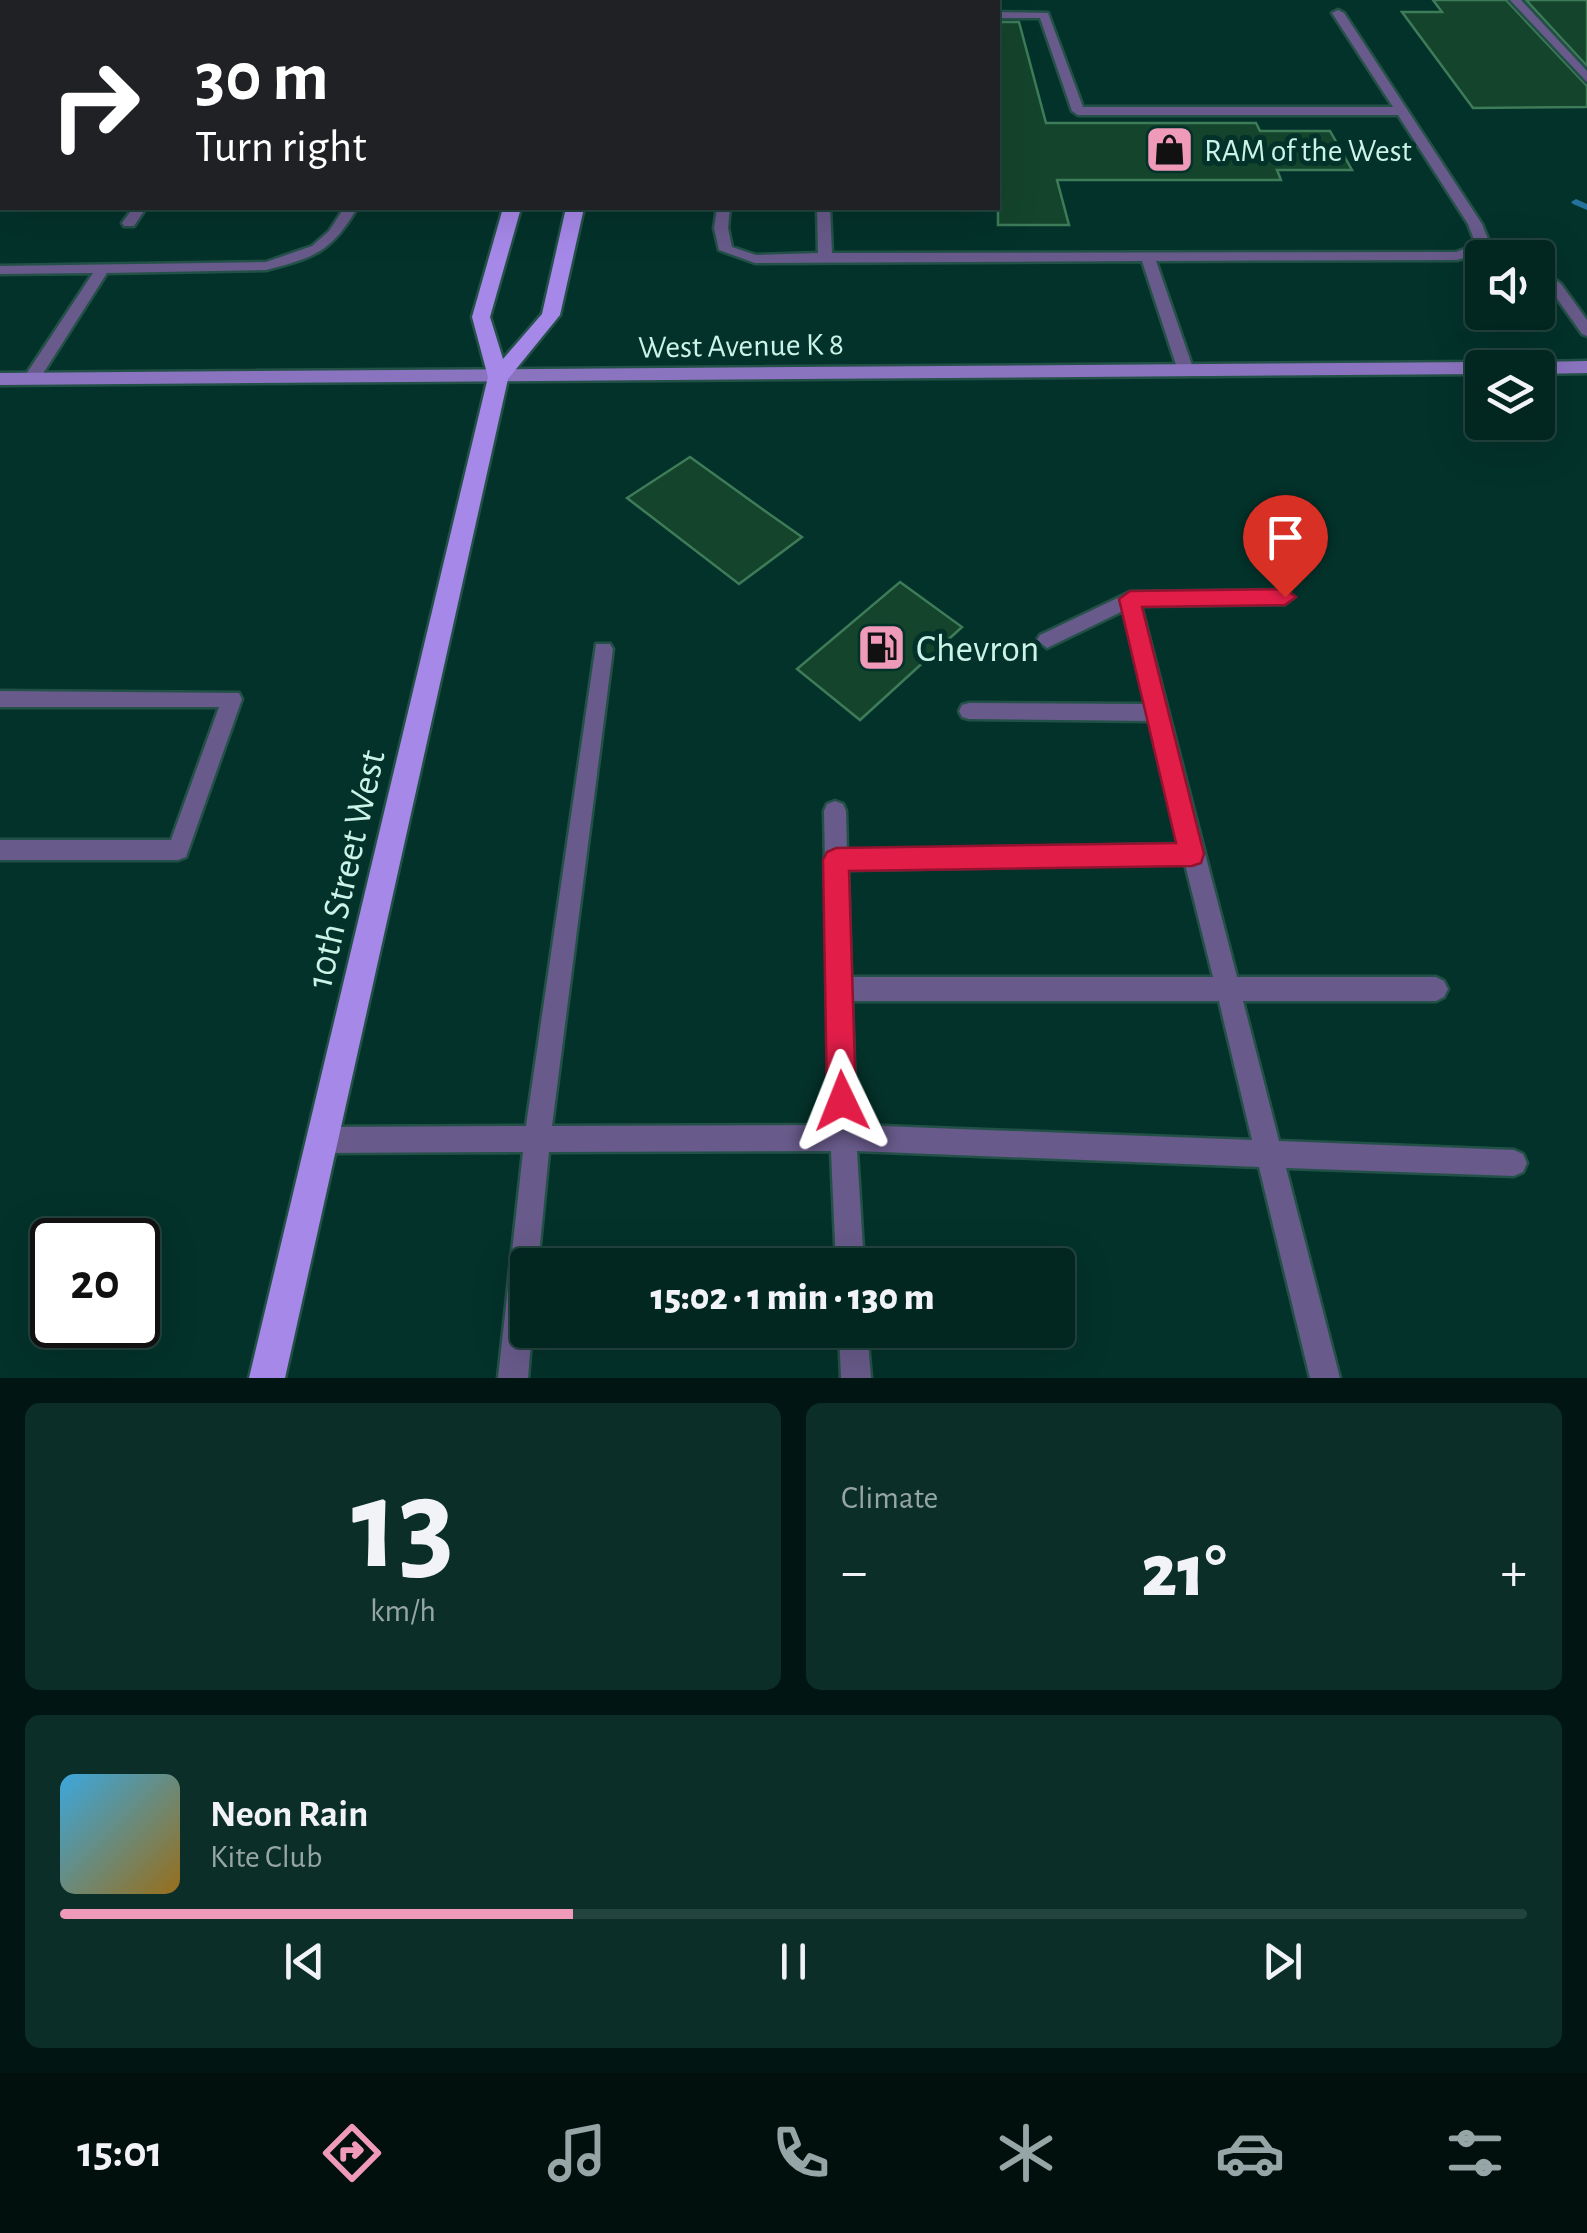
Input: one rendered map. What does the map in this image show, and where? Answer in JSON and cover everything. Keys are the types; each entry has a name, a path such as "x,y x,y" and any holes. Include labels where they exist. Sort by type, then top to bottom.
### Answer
{"main road":[{"name":"10th Street West","path":"498,377 481,318 511,210"},
{"name":"10th Street West","path":"267,1378 498,377 551,314 572,213"}],"street":[{"path":"1555,368 1587,367"},
{"name":"West Avenue K 8","path":"0,379 1465,368"}],"lane":[{"path":"1515,0 1587,78"},
{"path":"1338,13 1475,224 1481,240"},
{"path":"1000,15 1044,16 1078,111 1402,111"},
{"path":"130,223 138,210"},
{"path":"0,270 266,266 305,256 333,239 349,210"},
{"path":"723,210 726,250 755,258 1465,253"},
{"path":"823,210 825,257"},
{"path":"1148,258 1186,371"},
{"path":"31,379 102,270"},
{"path":"1555,286 1587,331"},
{"path":"1046,640 1130,599 1285,597"},
{"path":"1130,599 1325,1378"},
{"path":"513,1378 537,1142 603,649"},
{"path":"0,698 232,699 178,850 0,850"},
{"path":"969,711 1158,713"},
{"path":"835,811 849,1248"},
{"path":"836,860 1192,854"},
{"path":"838,989 1436,989"},
{"path":"323,1140 843,1138 1514,1163"},
{"path":"854,1348 856,1378"}],"building":[{"path":"1433,0 1506,0 1587,86 1587,107 1473,108 1402,12 1442,12"},
{"path":"1526,0 1587,0 1587,66"},
{"name":"RAM of the West","path":"1000,22 1019,22 1046,123 1256,123 1260,131 1330,131 1352,170 1277,170 1281,180 1057,180 1069,225 998,225"},
{"path":"690,457 802,537 739,584 627,498"},
{"name":"Chevron","path":"900,582 962,627 860,720 797,669"}],"waterway":[{"path":"1576,202 1587,207"}],"place":[{"name":"RAM of the West","path":"1169,150"},
{"name":"Chevron","path":"881,648"}],"route":[{"path":"842,1101 836,860 1192,854 1130,599 1285,597"}]}
